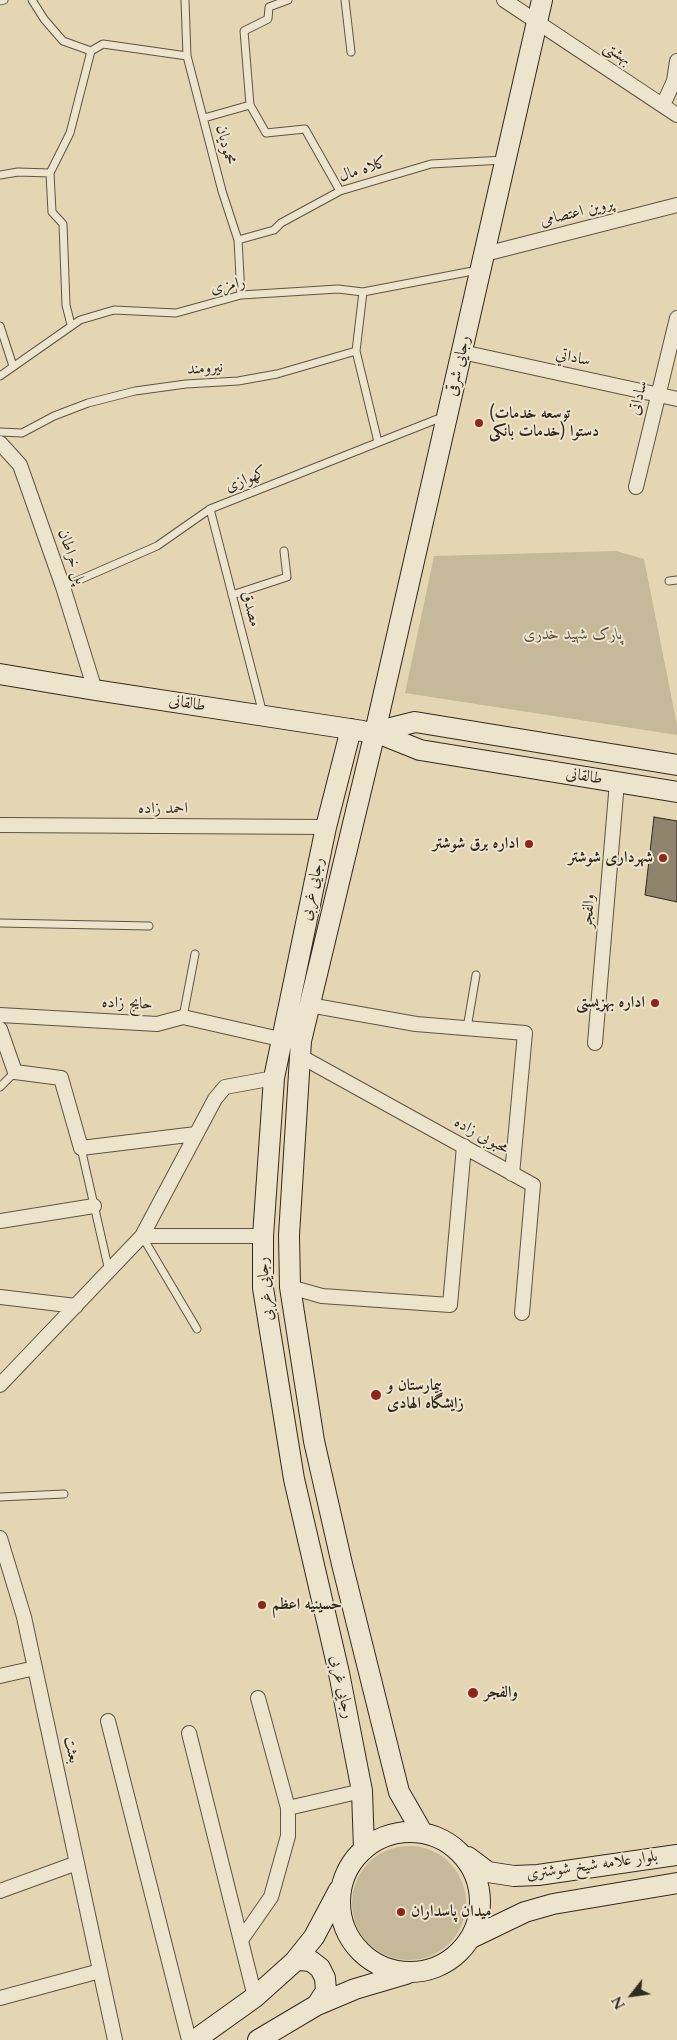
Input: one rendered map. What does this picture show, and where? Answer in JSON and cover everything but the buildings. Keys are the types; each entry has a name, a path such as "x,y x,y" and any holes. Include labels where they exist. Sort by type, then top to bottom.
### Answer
{"street":[{"name":"بهشتی","path":"504,0 677,115"},
{"name":"رجایی شرقی","path":"375,732 542,0"},
{"path":"663,106 674,81 677,60"},
{"name":"پروین اعتصامی","path":"483,262 677,206"},
{"name":"ساداتی","path":"636,487 677,318"},
{"name":"ساداتي","path":"462,352 677,399"},
{"name":"پل خراطان","path":"0,443 20,465 63,587 95,690"},
{"name":"طالقانی","path":"0,674 375,732 420,750 677,792"},
{"name":"طالقانی","path":"375,732 415,722 677,765"},
{"name":"رجایی غربی","path":"351,729 326,826 280,1039 274,1078 263,1236 263,1288 294,1479 339,1673 362,1791 364,1849"},
{"name":"رجایی غربی","path":"375,732 300,1041 289,1235 290,1288 314,1441 342,1564 399,1792 422,1832"},
{"name":"والفجر","path":"595,1043 617,782"},
{"name":"احمد زاده","path":"0,825 326,826"},
{"path":"309,1005 416,1024 525,1033 512,1174"},
{"name":"حایج زاده","path":"0,1015 157,1024 183,1017 280,1039"},
{"path":"0,1029 15,1072 61,1078 81,1148 196,1134"},
{"name":"محبوبی زاده","path":"300,1056 533,1185 522,1313"},
{"path":"0,1385 142,1236 215,1099 226,1087 274,1078"},
{"path":"263,1288 290,1288 322,1296 450,1305 464,1146"},
{"path":"0,1221 94,1206"},
{"path":"142,1236 263,1236"},
{"path":"0,1297 76,1306"},
{"name":"بعثت","path":"0,1538 24,1616 114,2040"},
{"path":"0,1676 35,1668"},
{"path":"240,1940 271,1897 288,1836 288,1808 258,1698"},
{"path":"108,1722 188,2040"},
{"path":"189,1733 255,1997"},
{"path":"288,1808 362,1791"},
{"path":"195,2040 255,1997 294,1962 314,1937 340,1889 347,1870 364,1849 374,1841 389,1834 405,1831 422,1832 440,1838 456,1848 478,1881 481,1900 479,1920 471,1938 456,1957 434,1969 410,1973 355,1989 317,2005 258,2040"},
{"name":"بلوار علامه شیخ شوشتری","path":"456,1848 488,1872 514,1876 538,1875 677,1855"},
{"path":"0,1891 77,1863"},
{"name":"بلوار علامه شیخ شوشتری","path":"471,1938 534,1909 677,1884"},
{"path":"340,1889 340,1909 343,1923 356,1947 371,1961 390,1970 410,1973"},
{"path":"294,1962 311,1961 320,1968 325,1978 326,1990 317,2005"},
{"path":"0,1998 100,1971"}],"lane":[{"path":"0,1 4,0"},
{"path":"32,0 44,19 63,40 91,51"},
{"name":"محمودیان","path":"185,0 187,56 222,190 238,240 242,296"},
{"path":"288,0 269,7 268,19 244,31 250,105 266,133 305,128 340,191"},
{"path":"345,0 351,52"},
{"path":"72,325 66,305 63,224 52,212 50,173 70,133 91,51 104,44 187,56"},
{"path":"204,118 250,105"},
{"name":"کلاه مال","path":"238,240 274,230 281,223 340,191 431,164 506,160"},
{"path":"0,175 18,172 50,173"},
{"name":"رامزی","path":"0,376 80,320 114,310 176,313 242,296 338,290 363,292 483,262"},
{"path":"363,292 356,352 378,442"},
{"path":"0,326 14,366"},
{"name":"نیرومند","path":"0,432 22,433 54,416 88,403 134,391 186,384 238,381 278,374 356,352"},
{"name":"کهوازی","path":"63,587 157,546 210,509 448,415"},
{"name":"مصدق","path":"210,509 264,716"},
{"path":"232,595 287,577 284,551"},
{"path":"669,582 677,580"},
{"path":"0,923 149,926"},
{"path":"183,1017 195,954"},
{"path":"467,1028 476,975"},
{"path":"0,1087 15,1072"},
{"path":"81,1148 109,1271"},
{"path":"142,1236 197,1329"},
{"path":"0,1497 64,1494"}],"green space":[{"name":"پارک شهید خدری","path":"616,551 644,559 677,725 677,735 405,693 434,556"},
{"path":"409,1846 431,1850 449,1863 462,1881 466,1903 462,1925 449,1943 431,1956 409,1960 387,1956 369,1943 356,1925 352,1903 356,1881 369,1863 387,1850"}],"place":[{"name":"(توسعه خدمات دستوا (خدمات بانکی","path":"479,423"},
{"name":"اداره برق شوشتر","path":"529,844"},
{"name":"شهرداری شوشتر","path":"663,858"},
{"name":"اداره بهزیستی","path":"655,1003"},
{"name":"بیمارستان و زایشگاه الهادی","path":"376,1395"},
{"name":"حسینیه اعظم","path":"262,1605"},
{"name":"والفجر","path":"473,1693"},
{"name":"میدان پاسداران","path":"401,1912"}]}
